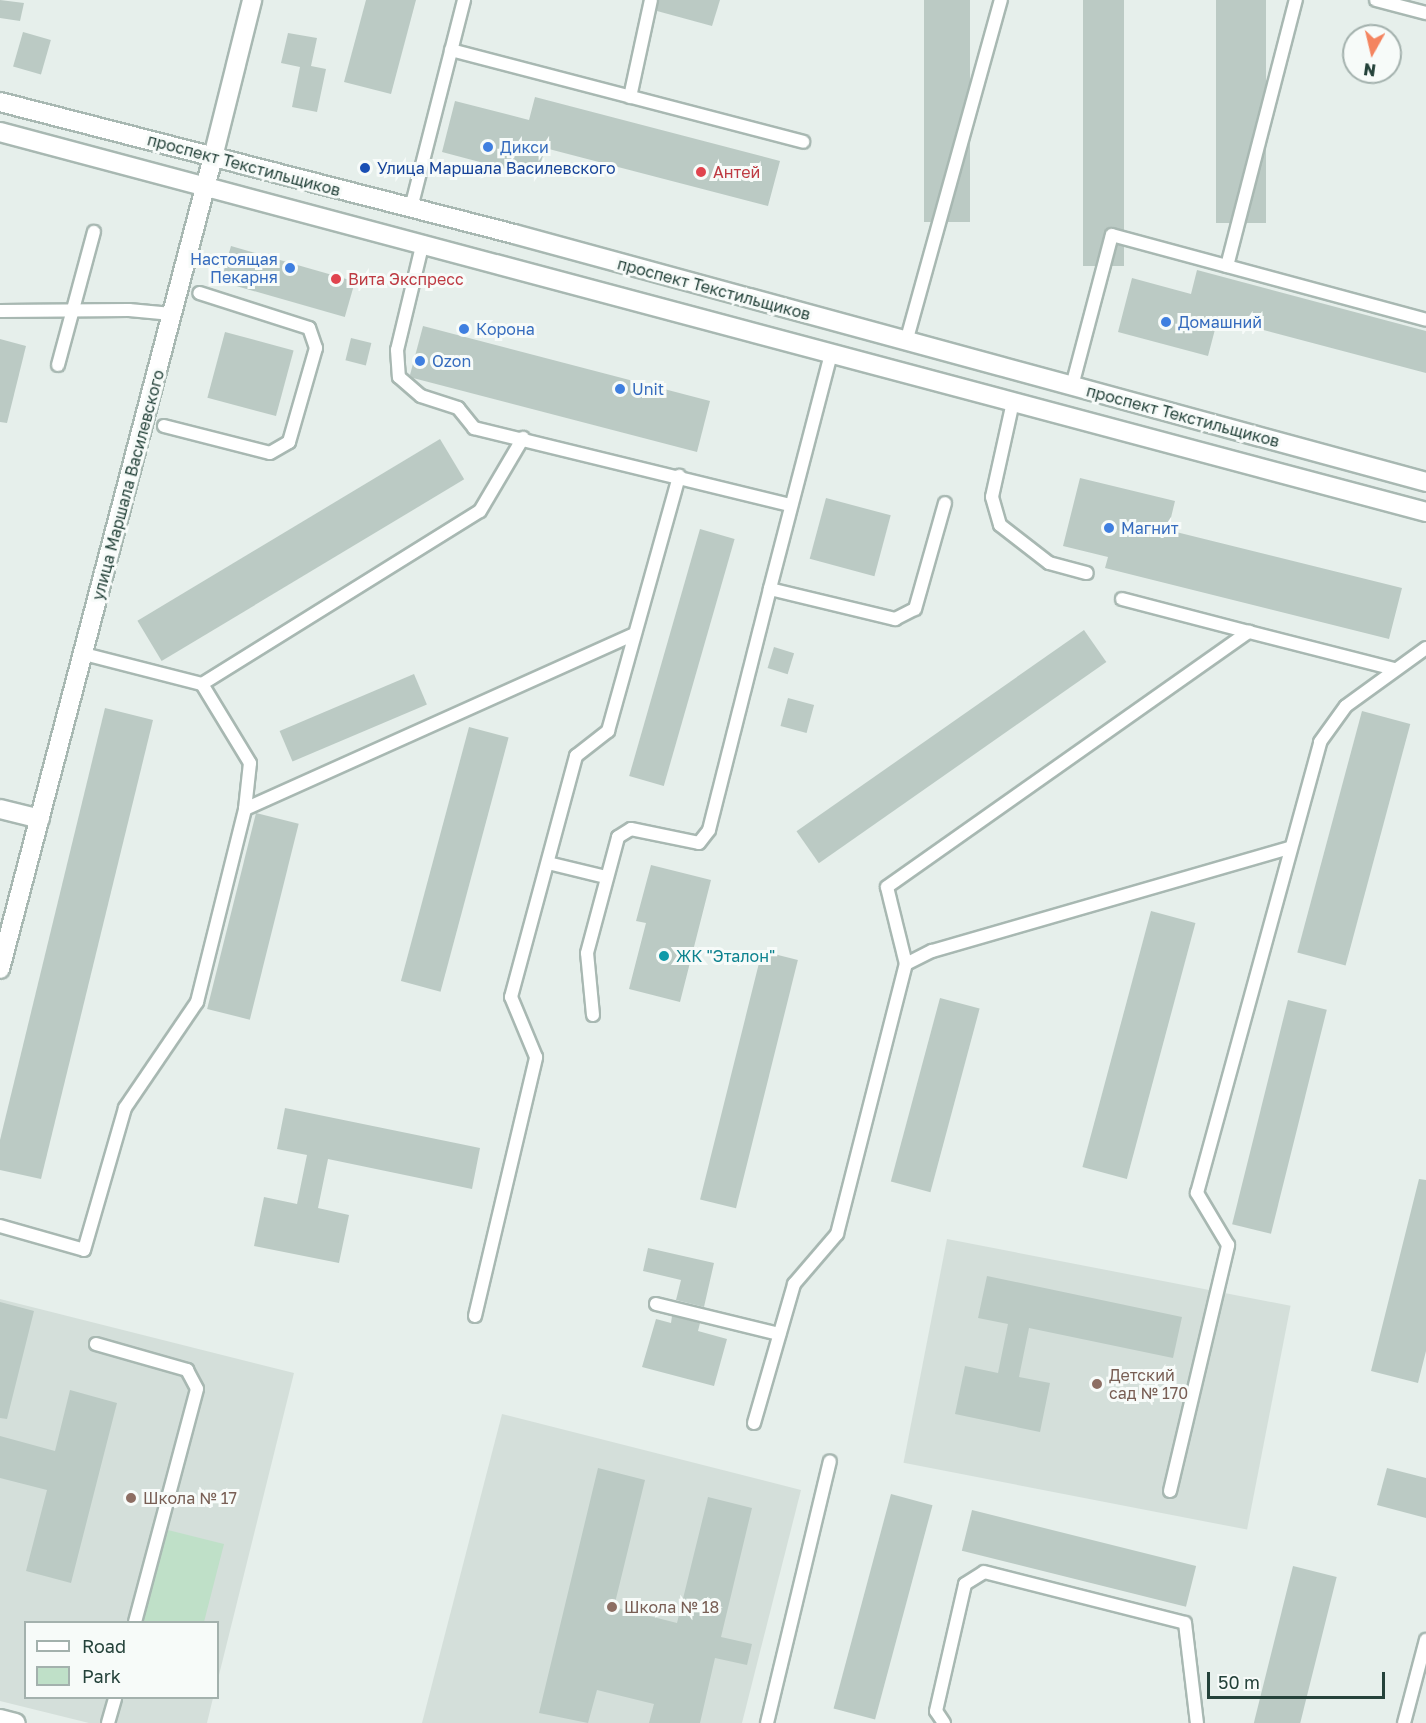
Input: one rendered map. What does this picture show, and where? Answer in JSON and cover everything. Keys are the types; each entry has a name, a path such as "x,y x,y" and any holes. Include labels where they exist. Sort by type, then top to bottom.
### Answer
{"main road":[{"name":"улица Маршала Василевского","path":"0,969 206,186 252,0"},
{"name":"проспект Текстильщиков","path":"0,102 411,208 1426,482"},
{"name":"проспект Текстильщиков","path":"0,132 423,242 831,354 1426,512"},
{"path":"0,808 40,819"},
{"path":"0,1719 16,1723"}],"lane":[{"path":"411,208 464,0"},
{"path":"630,97 651,0"},
{"path":"906,342 1001,0"},
{"path":"1227,266 1296,0"},
{"path":"1376,0 1426,13"},
{"path":"451,50 803,142"},
{"path":"58,365 71,310 94,232"},
{"path":"1072,386 1112,235 1426,320"},
{"path":"423,242 397,350 399,377 421,396 458,408 474,428 523,438 791,505"},
{"path":"164,426 270,453 289,442 316,348 309,327 199,293"},
{"path":"0,311 71,310 172,314"},
{"path":"593,1015 587,953 618,837 631,829 699,843 709,830 831,354"},
{"path":"1013,402 992,497 1000,525 1049,563 1088,573"},
{"path":"202,684 480,511 523,438"},
{"path":"475,1316 536,1057 511,997 576,756 608,731 679,476"},
{"path":"770,589 895,619 915,609 945,502"},
{"path":"1122,599 1394,669"},
{"path":"754,1423 794,1284 837,1234 906,964 887,888 1249,632"},
{"path":"245,808 634,634"},
{"path":"1170,1491 1228,1245 1197,1193 1289,848 1320,742 1346,706 1426,648"},
{"path":"0,1226 84,1250 125,1108 197,1002 245,808 250,763 202,684 84,654"},
{"path":"906,964 932,951 1289,848"},
{"path":"548,863 606,877"},
{"path":"656,1304 779,1334"},
{"path":"96,1344 187,1370 197,1389 136,1621"},
{"path":"767,1723 830,1461"},
{"path":"945,1723 936,1711 965,1584 984,1572 1185,1623 1197,1723"},
{"path":"1404,1723 1426,1640"},
{"path":"108,1723 115,1699"}],"shaded area":[{"name":"Детский сад № 170","path":"947,1239 1291,1306 1247,1530 903,1463"},
{"name":"Школа № 17","path":"0,1299 294,1373 219,1675 219,1621 24,1621 24,1699 213,1699 207,1723 89,1723 0,1701"},
{"name":"Школа № 18","path":"502,1414 801,1490 742,1723 422,1723"}],"green space":[{"path":"152,1526 224,1544 204,1621 128,1621"}],"building":[{"path":"0,0 24,3 20,21 0,18"},
{"path":"366,0 416,0 391,94 344,82"},
{"path":"659,0 720,0 712,26 657,11"},
{"path":"924,0 970,0 970,222 924,222"},
{"path":"1083,0 1124,0 1124,266 1083,266"},
{"path":"1216,0 1266,0 1266,223 1216,223"},
{"path":"23,32 51,40 41,75 13,67"},
{"path":"288,33 317,38 311,66 326,69 317,112 292,107 300,67 281,63"},
{"path":"535,97 780,161 768,206 545,148 537,177 442,152 455,101 529,120"},
{"path":"231,246 355,282 345,317 221,282"},
{"path":"1197,270 1426,331 1426,373 1218,318 1208,356 1118,332 1132,278 1191,294"},
{"path":"423,326 710,401 697,452 413,378 410,375"},
{"path":"225,332 294,350 276,416 207,398"},
{"path":"351,338 371,343 366,365 345,360"},
{"path":"0,339 26,346 7,423 0,422"},
{"path":"440,439 464,479 162,661 137,621"},
{"path":"1080,478 1175,501 1168,530 1402,588 1389,639 1105,568 1108,557 1063,546"},
{"path":"826,498 891,515 874,576 810,559"},
{"path":"700,529 735,539 664,786 629,776"},
{"path":"1084,630 1106,662 819,863 796,831"},
{"path":"774,647 794,653 788,674 768,668"},
{"path":"414,674 427,704 293,761 280,731"},
{"path":"788,698 814,705 807,733 780,726"},
{"path":"105,708 153,720 41,1179 0,1170 0,1140"},
{"path":"1362,711 1410,724 1346,965 1297,952"},
{"path":"469,727 509,738 441,992 401,981"},
{"path":"256,813 299,824 250,1020 207,1009"},
{"name":"ЖК \"Эталон\"","path":"651,865 711,880 680,1002 629,989 646,923 636,921"},
{"path":"1151,911 1195,923 1127,1179 1082,1167"},
{"path":"762,951 798,960 736,1208 700,1199"},
{"path":"940,998 980,1009 930,1192 891,1182"},
{"path":"1288,1000 1327,1010 1271,1234 1232,1224"},
{"path":"285,1108 480,1148 472,1189 328,1159 318,1208 349,1215 339,1263 254,1246 264,1197 297,1204 307,1155 277,1149"},
{"path":"1419,1179 1426,1180 1426,1351 1418,1383 1371,1371"},
{"path":"648,1248 714,1263 704,1307 676,1300 681,1280 643,1271"},
{"path":"987,1276 1182,1317 1173,1358 1029,1328 1019,1377 1050,1383 1040,1432 955,1414 965,1366 998,1373 1008,1324 978,1318"},
{"path":"0,1302 34,1311 7,1419 0,1418"},
{"path":"672,1316 700,1323 698,1331 727,1339 714,1386 642,1367 656,1319 671,1323"},
{"path":"70,1390 117,1403 71,1583 26,1571 47,1490 0,1478 0,1436 55,1451"},
{"path":"598,1468 645,1480 614,1607 677,1623 708,1497 752,1508 721,1637 752,1644 747,1665 715,1658 700,1723 649,1723 654,1704 597,1690 588,1723 539,1713"},
{"path":"1387,1468 1426,1478 1426,1518 1377,1505"},
{"path":"891,1494 933,1505 875,1720 834,1708"},
{"path":"972,1510 1196,1566 1186,1607 962,1551"},
{"path":"1293,1566 1337,1577 1300,1723 1254,1723"}],"place":[{"name":"Дикси","path":"488,147"},
{"name":"Улица Маршала Василевского","path":"365,168"},
{"name":"Антей","path":"701,172"},
{"name":"Настоящая Пекарня","path":"290,268"},
{"name":"Вита Экспресс","path":"336,279"},
{"name":"Домашний","path":"1166,322"},
{"name":"Корона","path":"464,329"},
{"name":"Ozon","path":"420,361"},
{"name":"Unit","path":"620,389"},
{"name":"Магнит","path":"1109,528"},
{"name":"ЖК \"Эталон\"","path":"664,956"},
{"name":"Детский сад № 170","path":"1097,1384"},
{"name":"Школа № 17","path":"131,1498"},
{"name":"Школа № 18","path":"612,1607"}]}
